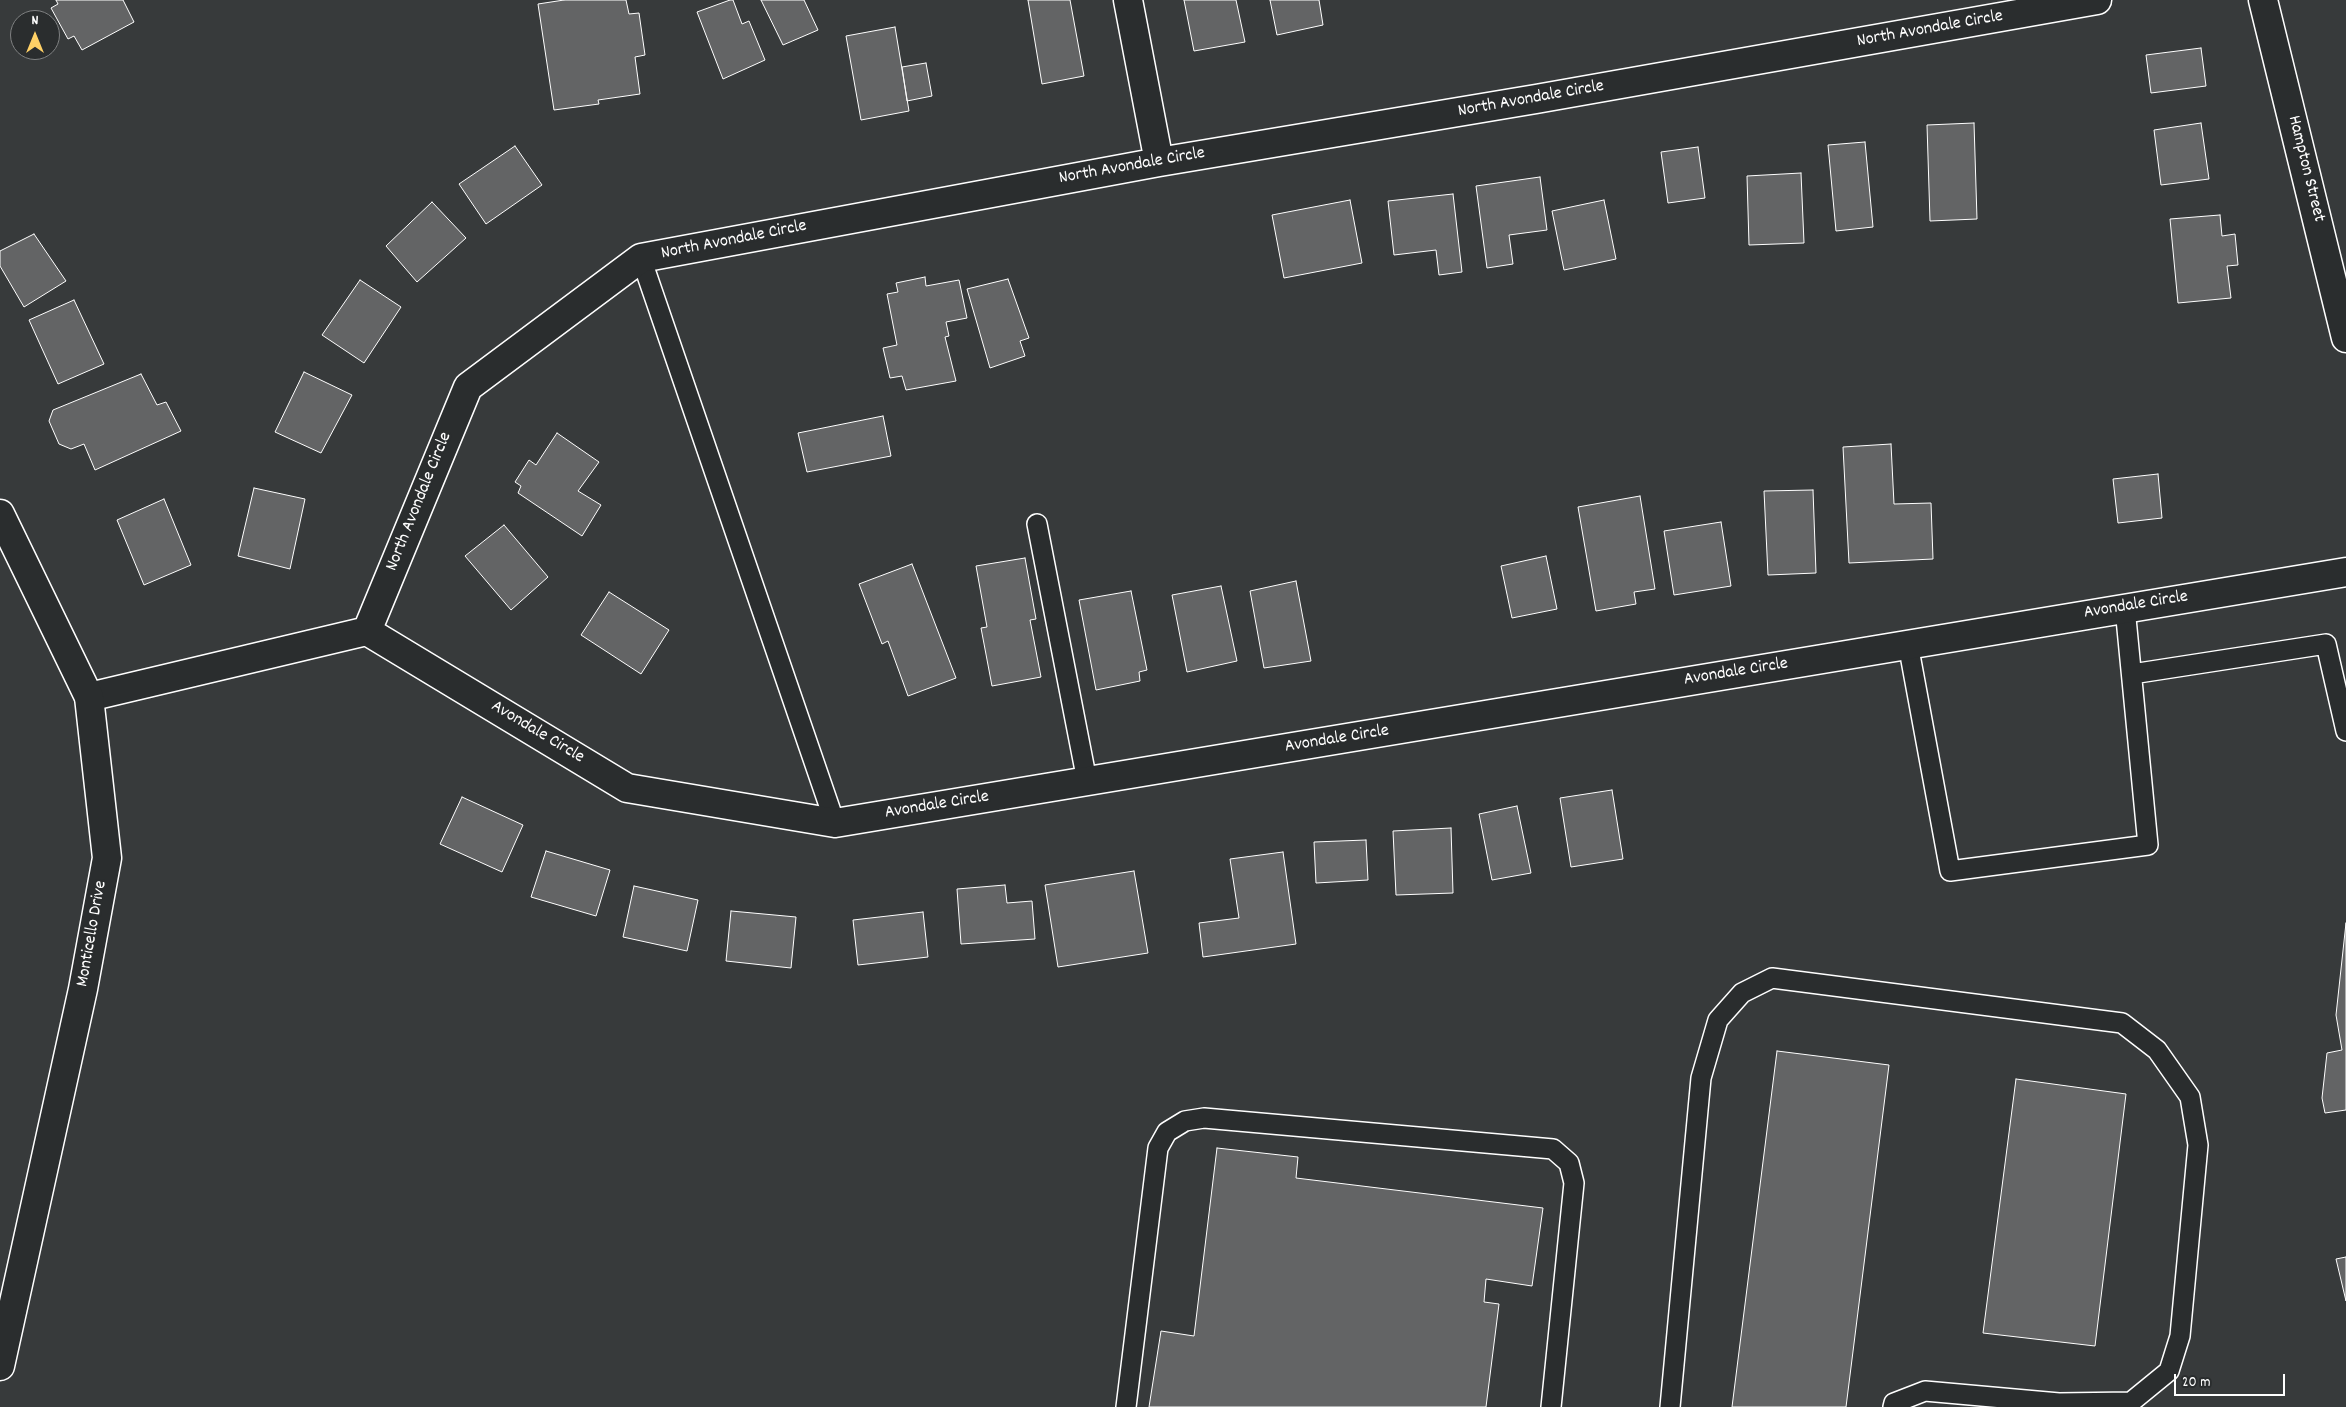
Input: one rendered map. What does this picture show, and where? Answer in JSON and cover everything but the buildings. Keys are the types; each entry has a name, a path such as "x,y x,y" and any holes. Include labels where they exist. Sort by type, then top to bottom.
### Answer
{"street":[{"path":"1128,0 1159,162"},
{"name":"North Avondale Circle","path":"367,631 468,387 641,258 1159,162 1546,98 2097,0"},
{"name":"Hampton Street","path":"2263,0 2346,338"},
{"name":"Monticello Drive","path":"0,514 89,697 107,858 83,989 0,1366"},
{"name":"Avondale Circle","path":"367,631 627,788 835,824 2346,572"},
{"path":"89,697 367,631"}],"lane":[{"path":"641,258 835,824"},
{"path":"1037,524 1087,781"},
{"path":"1908,644 1950,871 2148,844 2125,608"},
{"path":"2132,674 2326,644 2346,731"},
{"path":"1670,1407 1701,1078 1718,1020 1742,993 1772,978 2122,1023 2157,1050 2190,1097 2198,1145 2180,1336 2169,1371 2131,1402 2060,1403 1925,1391 1894,1403 1893,1407"},
{"path":"1126,1407 1158,1148 1167,1132 1185,1121 1204,1118 1553,1149 1570,1163 1574,1183 1551,1407"}]}
